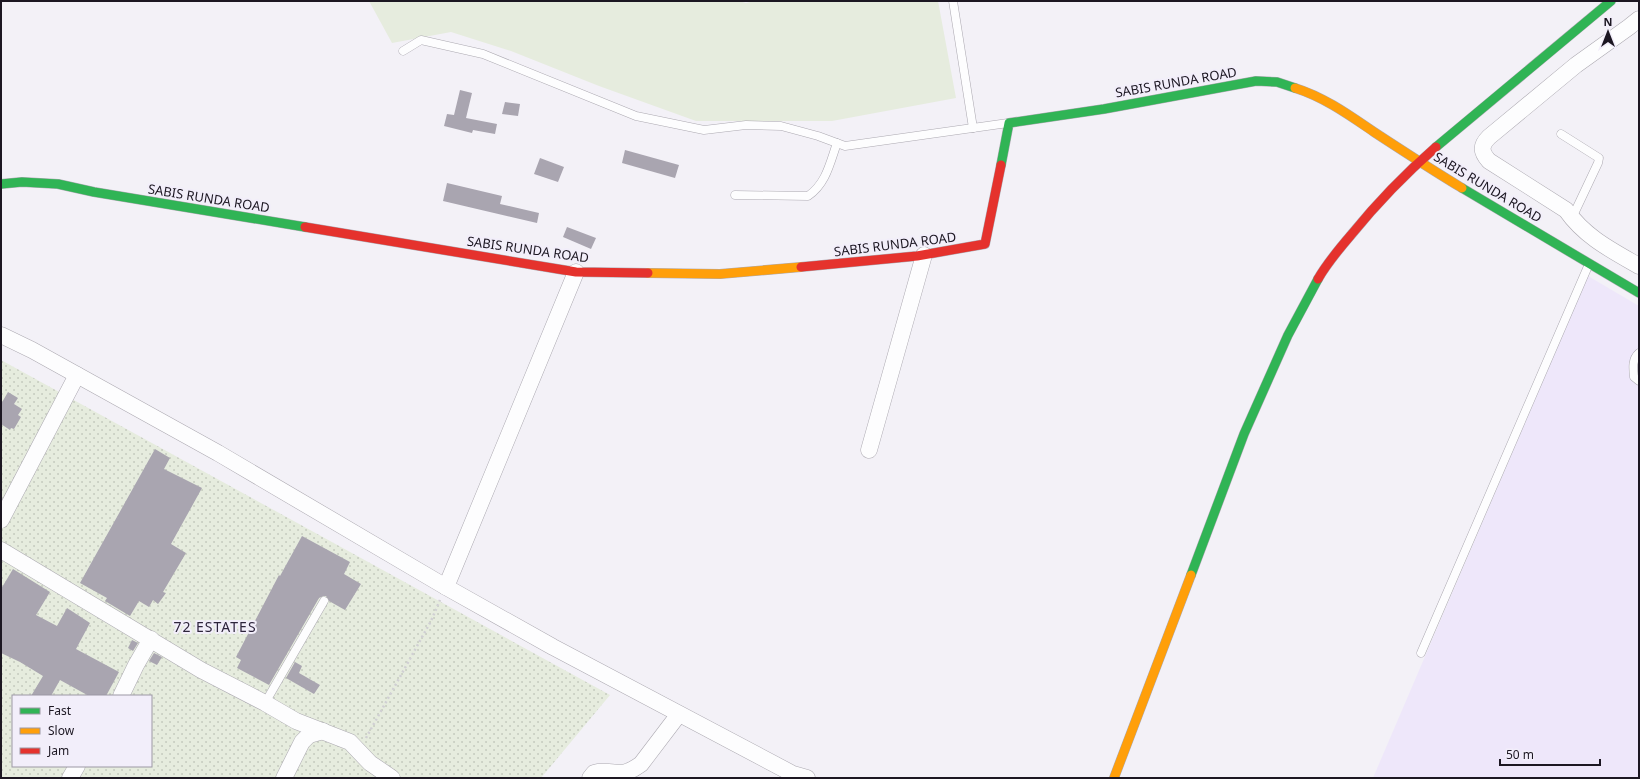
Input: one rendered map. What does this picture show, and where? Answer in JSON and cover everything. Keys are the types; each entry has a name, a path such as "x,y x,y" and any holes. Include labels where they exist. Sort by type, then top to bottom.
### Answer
{"street":[{"path":"1114,778 1244,434 1288,335 1325,266 1379,201 1420,161 1611,1"},
{"path":"1636,26 1576,65 1489,137 1482,144 1482,150 1484,156 1489,161 1566,210 1575,222 1598,242 1639,266"},
{"name":"SABIS RUNDA ROAD","path":"1,184 22,182 58,184 94,192 576,272 720,274 924,255 984,244 1009,123 1104,109 1256,81 1277,82 1309,92 1329,102 1420,161 1639,293"},
{"path":"869,450 924,255"},
{"path":"446,587 576,272"},
{"path":"1,335 32,350 218,453 446,587 553,647 796,777"},
{"path":"1,520 77,375"},
{"path":"1,550 201,670 296,721 350,742 370,763 392,778"},
{"path":"121,695 151,639"},
{"path":"590,778 594,773 598,772 620,774 633,770 641,764 679,714"},
{"path":"296,721 297,750"},
{"path":"284,778 297,750 309,735 323,731"},
{"path":"70,778 76,767"}],"lane":[{"path":"953,1 973,128"},
{"path":"403,51 421,40 483,54 636,116 704,130 746,125 781,126 845,146 1009,123"},
{"path":"1561,134 1599,158 1572,218"},
{"path":"735,195 808,196 817,190 824,180 837,143"},
{"path":"1420,653 1590,264"},
{"path":"1639,353 1636,356 1632,367 1634,377 1639,381"},
{"path":"265,703 324,601"}],"path":[{"path":"357,749 367,738 431,622 446,587"}],"shaded area":[{"path":"369,1 739,1 746,3 754,1 938,1 956,98 832,121 696,121 599,86 511,51 451,32 392,43"},
{"path":"1588,276 1639,306 1639,778 1373,778"},
{"path":"1,360 610,695 541,778 1,778"}],"building":[{"path":"460,90 472,93 466,118 497,124 495,134 473,130 472,133 444,126 447,114 454,115"},
{"path":"505,102 520,104 518,116 502,114"},
{"path":"625,150 679,165 675,178 622,163"},
{"path":"540,158 564,167 558,182 534,174"},
{"path":"447,183 502,196 500,204 539,213 537,223 443,201"},
{"path":"567,227 596,238 591,249 563,237"},
{"path":"8,392 18,398 14,404 22,409 18,415 21,417 14,429 11,428 10,430 1,424 1,404"},
{"path":"155,449 170,458 164,469 202,488 171,544 186,553 163,592 166,593 158,604 153,600 149,607 139,601 130,616 105,601 107,598 80,583"},
{"path":"302,536 350,562 344,574 361,584 345,610 329,601 326,596 319,598 269,685 237,668 241,660 236,657 279,575 280,576"},
{"path":"13,569 50,592 36,615 57,626 67,608 90,623 76,649 119,672 107,695 87,695 60,680 52,695 32,695 43,676 20,662 1,653 1,589"},
{"path":"132,640 138,643 133,651 128,648"},
{"path":"154,653 162,657 157,665 149,661"},
{"path":"295,662 302,666 299,673 320,685 314,694 286,678"}],"traffic: fast":[{"path":"1436,147 1611,1"},
{"path":"1001,165 1009,123 1104,109 1256,81 1277,82 1295,88"},
{"path":"1,184 22,182 58,184 94,192 305,227"},
{"path":"1462,188 1639,293"},
{"path":"1191,575 1244,434 1288,335 1318,279"}],"traffic: slow":[{"path":"1295,88 1316,96 1336,107 1462,188"},
{"path":"648,273 720,274 801,267"},
{"path":"1114,778 1191,575"}],"traffic: jam":[{"path":"1318,279 1333,256 1371,212 1402,178 1436,147"},
{"path":"801,267 917,256 985,244 1001,165"},
{"path":"305,227 576,272 648,273"}],"district":[{"name":"72 ESTATES","path":"215,626"}]}
